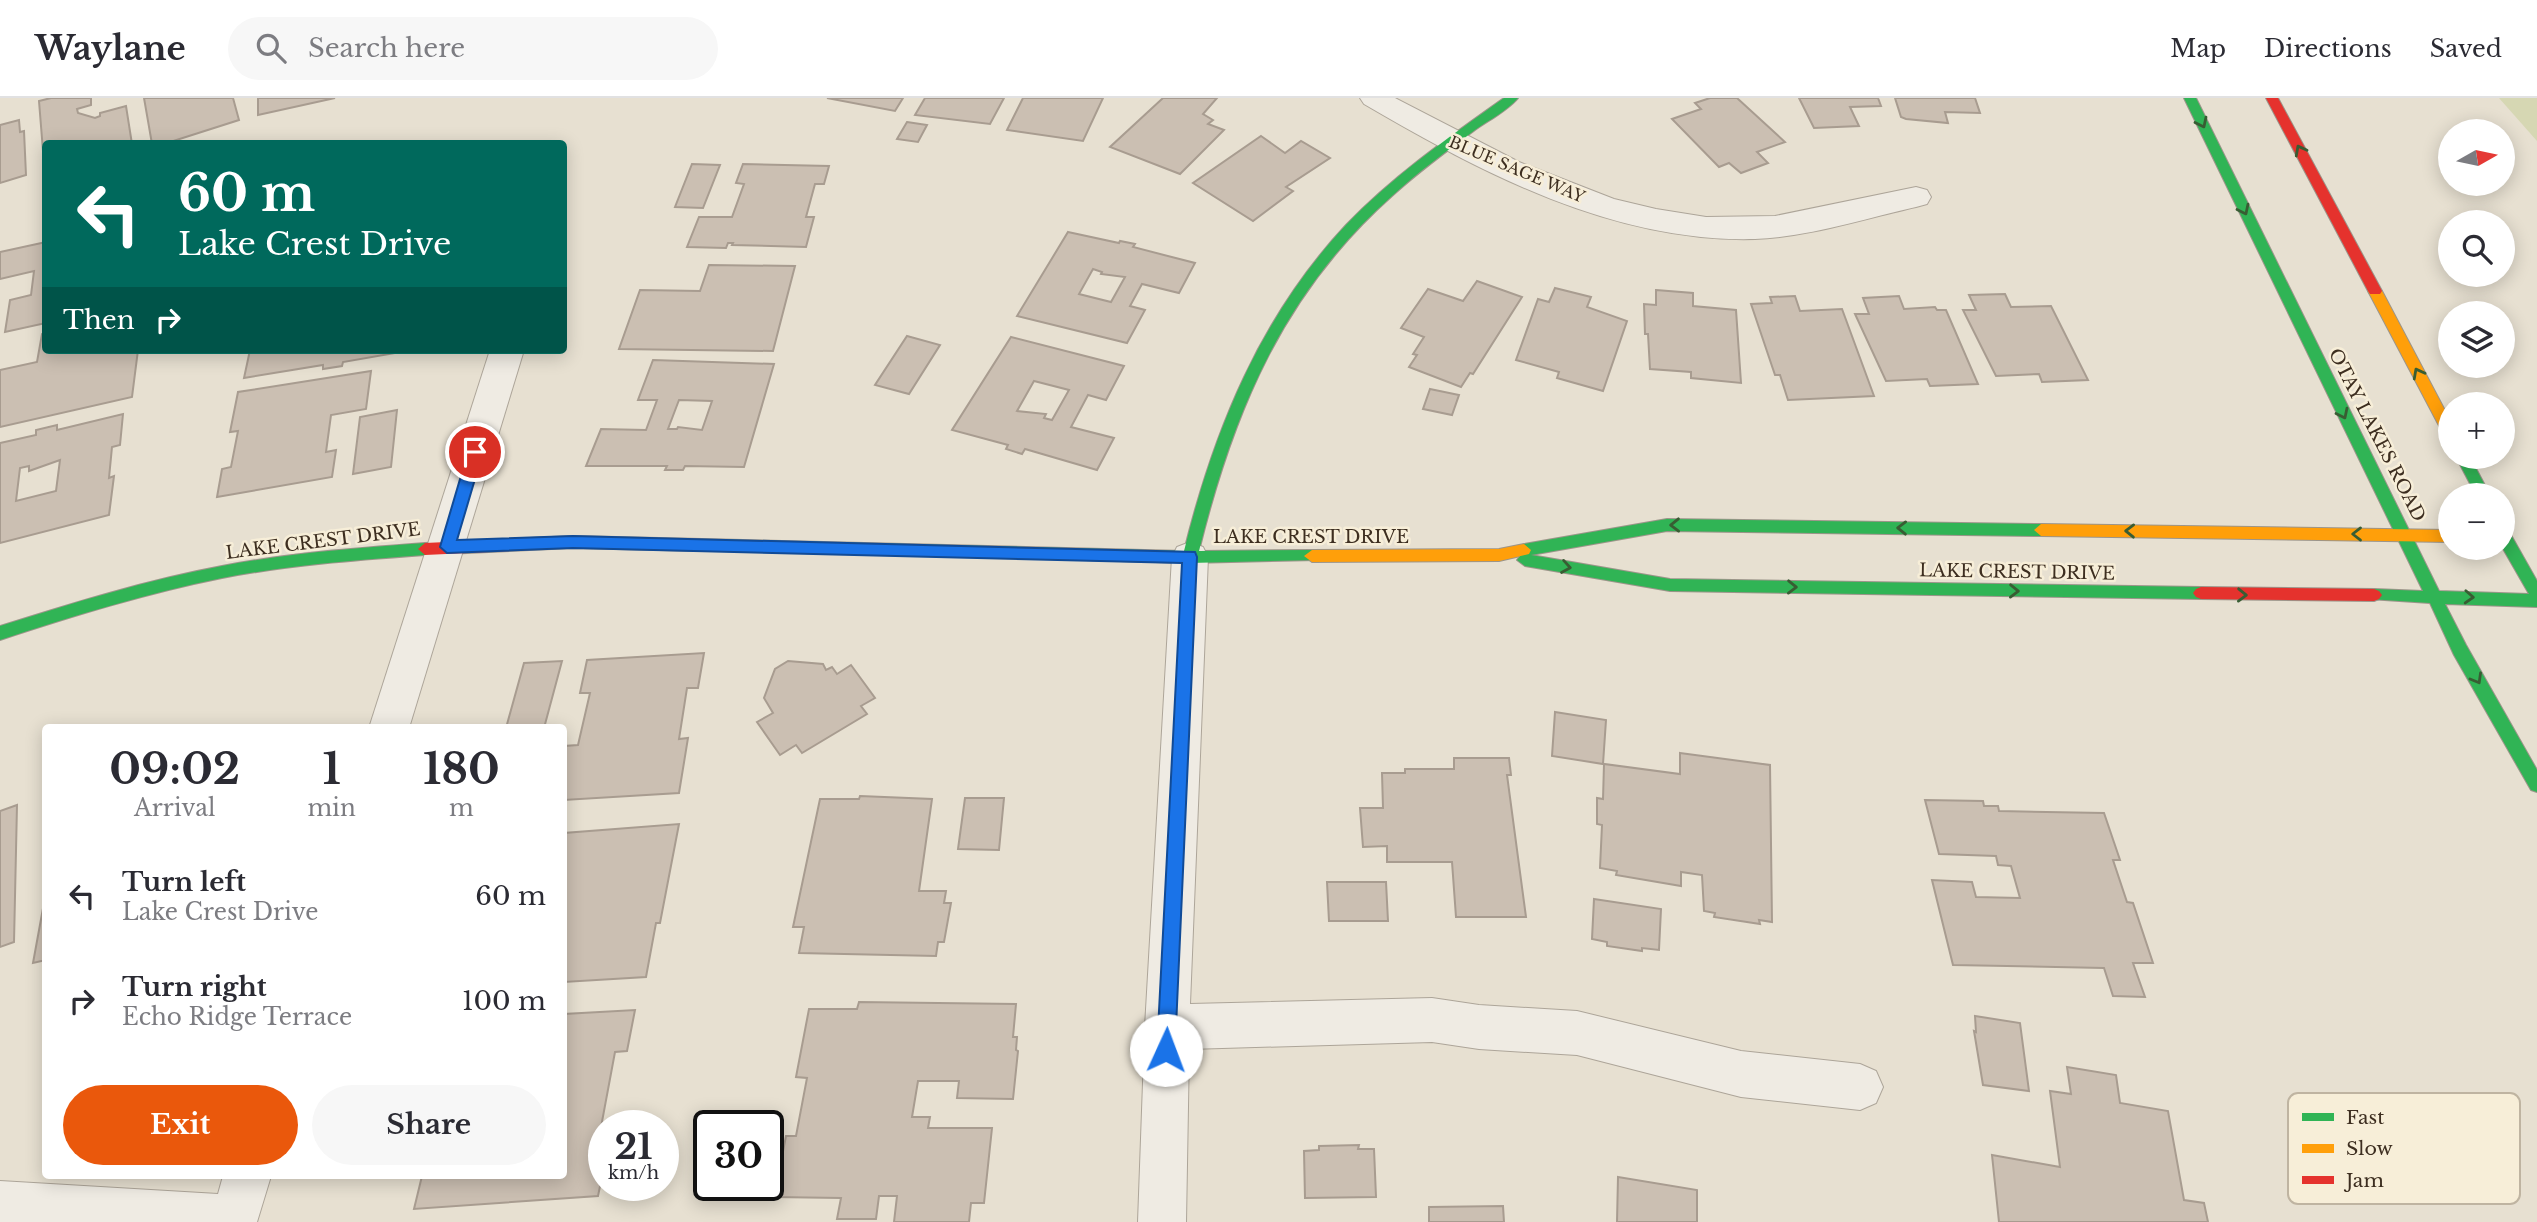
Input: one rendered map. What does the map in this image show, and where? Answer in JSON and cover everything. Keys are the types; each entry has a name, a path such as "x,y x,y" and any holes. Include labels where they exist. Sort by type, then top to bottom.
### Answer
{"main road":[{"path":"1190,557 1203,496 1234,408 1264,345 1305,280 1355,224 1402,180 1449,142 1512,98"},
{"name":"OTAY LAKES ROAD","path":"2190,98 2367,464 2406,534 2460,650 2537,785"},
{"path":"2272,98 2438,410"},
{"name":"LAKE CREST DRIVE","path":"0,633 108,598 222,572 334,556 447,547 573,542 1190,557 1499,555 1667,524 2438,535"},
{"name":"LAKE CREST DRIVE","path":"1499,555 1670,585 2436,596 2537,601"},
{"path":"2515,556 2537,595"}],"street":[{"name":"BLUE SAGE WAY","path":"1374,98 1449,142 1562,192 1648,217 1703,228 1791,225 1916,197"},
{"path":"390,724 506,354"},
{"path":"1162,1222 1167,1027 1190,557"},
{"path":"1167,1027 1432,1020 1479,1027 1577,1033 1741,1074 1860,1087"},
{"path":"0,1205 238,1206"}],"green space":[{"path":"2499,98 2537,98 2537,141"}],"building":[{"path":"51,98 91,98 91,105 77,109 78,113 95,118 100,116 100,113 126,106 131,140 42,140 39,101"},
{"path":"144,98 233,98 239,120 176,140 151,140"},
{"path":"258,98 335,98 258,115"},
{"path":"827,98 903,98 895,111"},
{"path":"925,98 1004,98 990,124 915,115"},
{"path":"1023,98 1103,98 1083,141 1007,130"},
{"path":"1163,98 1217,98 1203,114 1213,120 1208,124 1224,130 1180,174 1110,147"},
{"path":"1710,98 1737,98 1785,142 1757,152 1768,163 1741,173 1729,163 1719,167 1672,119 1701,109 1695,103"},
{"path":"1799,98 1878,98 1881,106 1850,107 1859,126 1814,128"},
{"path":"1895,98 1975,98 1980,113 1945,112 1948,123 1906,119 1901,117"},
{"path":"19,120 20,132 24,131 26,175 0,183 0,125"},
{"path":"907,122 927,125 918,142 897,139"},
{"path":"1261,136 1285,153 1301,141 1330,158 1286,187 1293,191 1253,221 1193,183"},
{"path":"692,164 720,165 703,208 675,207"},
{"path":"743,164 829,166 824,184 815,184 806,217 814,217 806,247 728,243 726,248 687,247 699,217 732,217 744,184 736,183"},
{"path":"1068,232 1135,244 1133,247 1195,263 1179,293 1142,284 1130,306 1145,310 1127,343 1017,316","holes":["1093,269 1102,272 1101,274 1125,277 1111,302 1079,294"]},
{"path":"42,243 42,324 5,332 10,300 31,295 34,271 0,279 0,252"},
{"path":"709,265 795,266 773,351 619,349 640,290 700,291"},
{"path":"1477,281 1522,297 1473,374 1470,373 1461,387 1409,367 1417,355 1413,354 1424,337 1401,328 1428,289 1463,301"},
{"path":"1555,288 1591,297 1587,307 1627,321 1603,391 1557,378 1559,372 1516,360 1538,299 1549,302"},
{"path":"1656,290 1693,293 1693,306 1736,310 1741,383 1691,378 1691,372 1650,369 1644,304 1656,305"},
{"path":"2005,294 2011,307 2051,306 2088,380 2042,382 2039,374 1996,376 1963,310 1976,310 1969,295"},
{"path":"1795,296 1800,311 1842,309 1874,396 1788,400 1780,375 1775,375 1751,304 1772,303 1770,297"},
{"path":"1899,296 1904,309 1935,307 1937,310 1946,310 1978,384 1930,386 1927,379 1886,381 1855,314 1869,314 1863,298"},
{"path":"42,334 42,354 137,354 132,397 0,427 0,370 37,362"},
{"path":"907,336 940,345 909,394 875,385"},
{"path":"1011,337 1124,366 1106,400 1088,395 1071,427 1114,438 1097,470 1025,449 1022,454 1006,449 1008,445 952,430","holes":["1034,381 1069,390 1052,420 1044,418 1046,414 1017,411"]},
{"path":"249,354 389,354 343,362 342,366 323,369 323,365 244,378"},
{"path":"653,360 774,364 744,467 685,466 683,470 665,470 667,466 586,466 601,429 646,430 657,400 638,400","holes":["679,400 712,401 702,430 678,427 668,429"]},
{"path":"371,371 366,409 331,415 326,452 336,450 332,477 217,497 222,469 231,467 238,431 230,432 238,392"},
{"path":"1430,389 1459,395 1452,415 1423,409"},
{"path":"397,410 391,467 353,474 360,417"},
{"path":"123,414 120,445 112,447 109,478 114,476 109,515 0,543 0,443 36,435 36,430 57,425 57,430","holes":["60,460 56,491 16,501 20,468 29,466 29,471"]},
{"path":"704,653 698,688 687,688 679,739 688,738 679,793 567,800 567,746 578,745 590,693 580,693 587,660"},
{"path":"562,661 545,724 507,724 524,663"},
{"path":"788,661 823,664 826,670 832,667 837,674 851,665 875,698 861,706 867,714 802,753 796,745 780,755 757,722 773,713 764,698 775,669"},
{"path":"1555,712 1606,720 1603,764 1552,756"},
{"path":"1680,753 1770,765 1772,922 1759,920 1760,924 1714,917 1715,913 1704,911 1702,875 1681,872 1681,886 1616,875 1617,871 1600,868 1602,825 1597,824 1597,798 1603,799 1604,764 1680,774"},
{"path":"1454,758 1509,758 1511,775 1507,775 1526,917 1456,917 1452,862 1387,862 1387,846 1363,847 1360,808 1383,808 1382,773 1405,773 1405,769 1454,769"},
{"path":"860,796 932,799 919,891 946,891 944,903 951,903 944,942 938,942 936,956 799,953 804,927 793,927 820,799 859,799"},
{"path":"965,798 1004,798 999,850 958,849"},
{"path":"1925,800 1983,801 1984,806 1998,806 1999,811 2104,813 2120,860 2113,860 2127,902 2133,903 2153,963 2133,963 2145,997 2113,996 2104,968 1953,965 1932,880 1972,882 1976,897 2020,898 2011,866 1998,865 1996,856 1939,854"},
{"path":"17,805 14,942 0,947 0,811"},
{"path":"679,824 660,923 656,923 646,977 567,982 567,833"},
{"path":"1327,882 1386,882 1388,921 1329,921"},
{"path":"1594,899 1661,909 1659,950 1642,948 1642,951 1607,946 1607,942 1592,939"},
{"path":"42,914 42,961 33,963"},
{"path":"859,1002 1016,1004 1013,1037 1017,1037 1018,1051 1013,1099 957,1098 959,1081 918,1081 912,1117 930,1117 928,1128 992,1128 984,1203 971,1203 969,1222 894,1222 897,1196 879,1196 876,1219 837,1219 841,1198 784,1197 784,1146 786,1136 796,1136 807,1078 796,1077 809,1009 857,1009"},
{"path":"635,1010 627,1051 615,1052 604,1110 588,1110 588,1197 414,1209 421,1179 567,1179 567,1014"},
{"path":"1975,1016 2020,1023 2029,1091 1983,1085 1974,1031 1976,1032"},
{"path":"2067,1067 2116,1075 2120,1103 2168,1111 2184,1200 2204,1203 2208,1222 1999,1222 1992,1155 2060,1167 2050,1091 2071,1094"},
{"path":"1359,1145 1358,1149 1374,1149 1376,1197 1305,1198 1304,1151 1319,1150 1319,1146"},
{"path":"1618,1177 1697,1190 1697,1222 1617,1222"},
{"path":"1503,1206 1504,1222 1429,1222 1429,1207"}],"traffic: fast":[{"path":"1190,557 1214,467 1230,423 1268,340 1292,301 1320,264 1369,210 1428,159 1512,98"},
{"path":"2190,98 2460,650 2537,785"},
{"path":"2469,469 2477,483"},
{"path":"1524,550 1667,525 2041,530"},
{"path":"702,545 1190,557 1312,556"},
{"path":"0,633 138,591 247,567 425,549"},
{"path":"2515,555 2537,595"},
{"path":"1525,560 1670,585 2201,593"},
{"path":"2374,595 2537,601"}],"traffic: slow":[{"path":"2375,291 2438,410"},
{"path":"2041,530 2438,536"},
{"path":"1312,556 1499,555 1524,550"}],"traffic: jam":[{"path":"2272,98 2375,291"},
{"path":"425,549 573,542 702,545"},
{"path":"2201,593 2374,595"}],"route":[{"path":"475,452 447,547 573,542 1190,557 1166,1050"}]}
